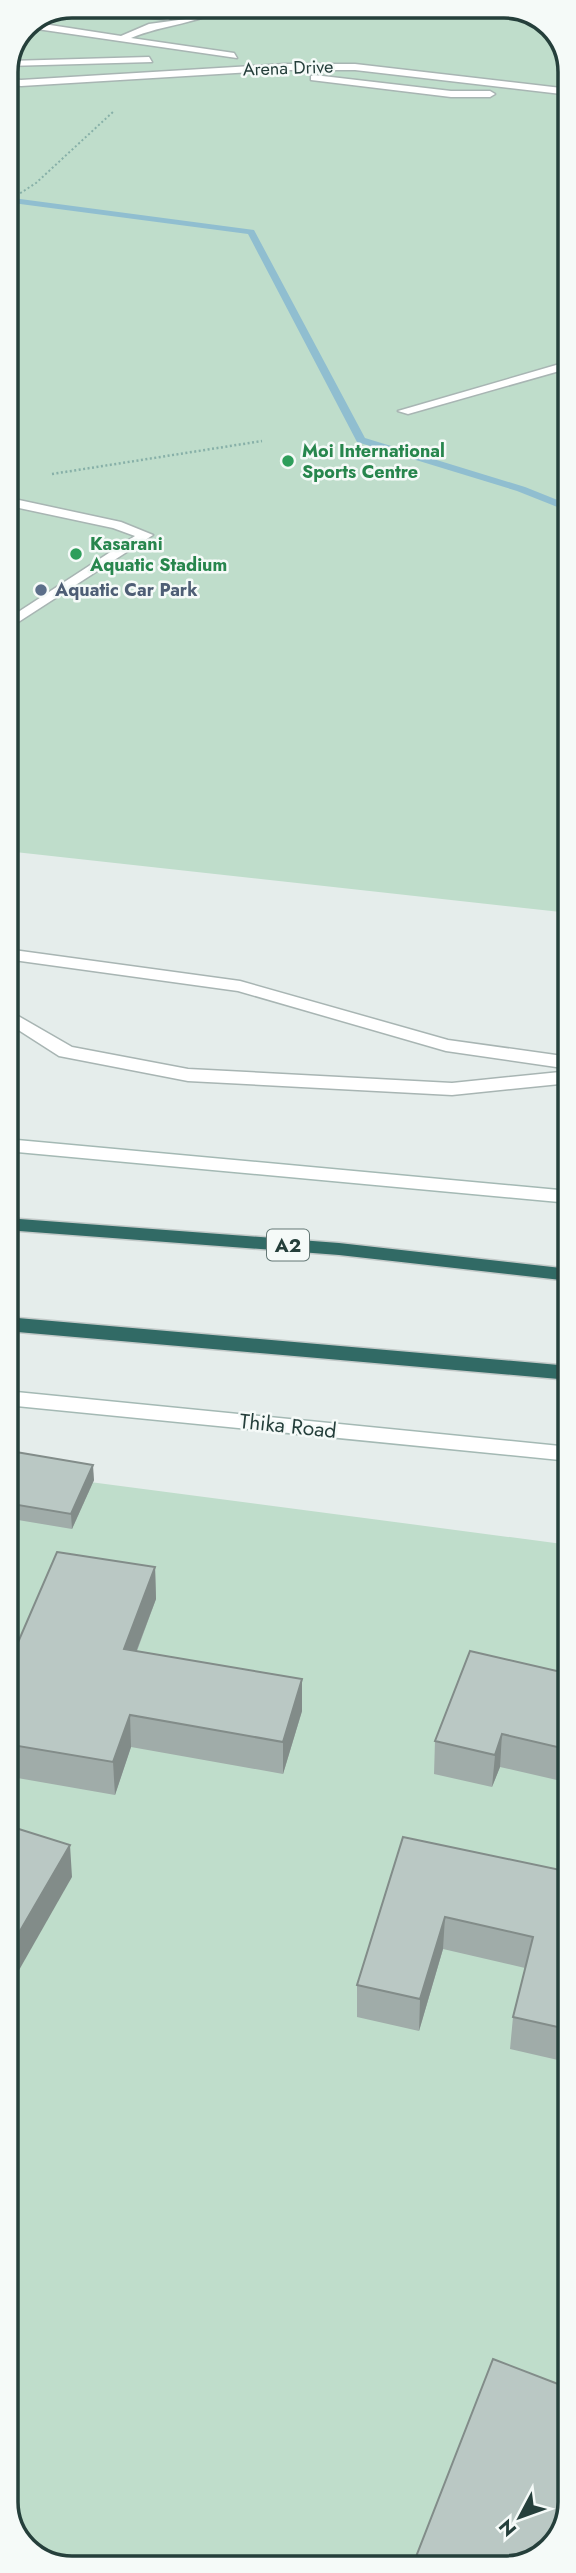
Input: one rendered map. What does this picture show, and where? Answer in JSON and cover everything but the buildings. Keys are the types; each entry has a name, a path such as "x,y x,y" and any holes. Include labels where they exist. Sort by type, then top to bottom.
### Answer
{"highway":[{"name":"A2","path":"18,1225 339,1249 558,1274"},
{"path":"18,1325 558,1372"}],"street":[{"path":"135,18 187,21 194,18"},
{"path":"123,37 156,18"},
{"path":"43,27 234,56 242,69 451,94 558,93"},
{"name":"Arena Drive","path":"179,59 246,55"},
{"path":"19,64 166,59"},
{"name":"Arena Drive","path":"18,80 242,69 355,67 558,92"},
{"path":"404,411 558,367"},
{"path":"18,504 116,525 146,535 18,618"},
{"path":"18,956 240,986 446,1045 558,1061"},
{"path":"18,1022 66,1052 188,1075 452,1089 558,1078"},
{"path":"18,1146 558,1196"},
{"name":"Thika Road","path":"18,1399 558,1453"}],"path":[{"path":"18,195 36,184 153,74"},
{"path":"42,476 262,441"}],"green space":[{"name":"Moi International Sports Centre","path":"72,18 508,18 534,27 551,45 556,54 558,72 558,912 18,852 18,72 22,51 33,33 42,27 61,19"},
{"path":"18,1473 558,1543 558,2501 553,2523 531,2548 504,2556 68,2555 58,2554 36,2542 20,2519"}],"waterway":[{"path":"18,201 251,232 361,440 521,489 558,504"}],"place":[{"name":"Moi International Sports Centre","path":"288,461"},
{"name":"Kasarani Aquatic Stadium","path":"76,554"},
{"name":"Aquatic Car Park","path":"41,590"}]}
